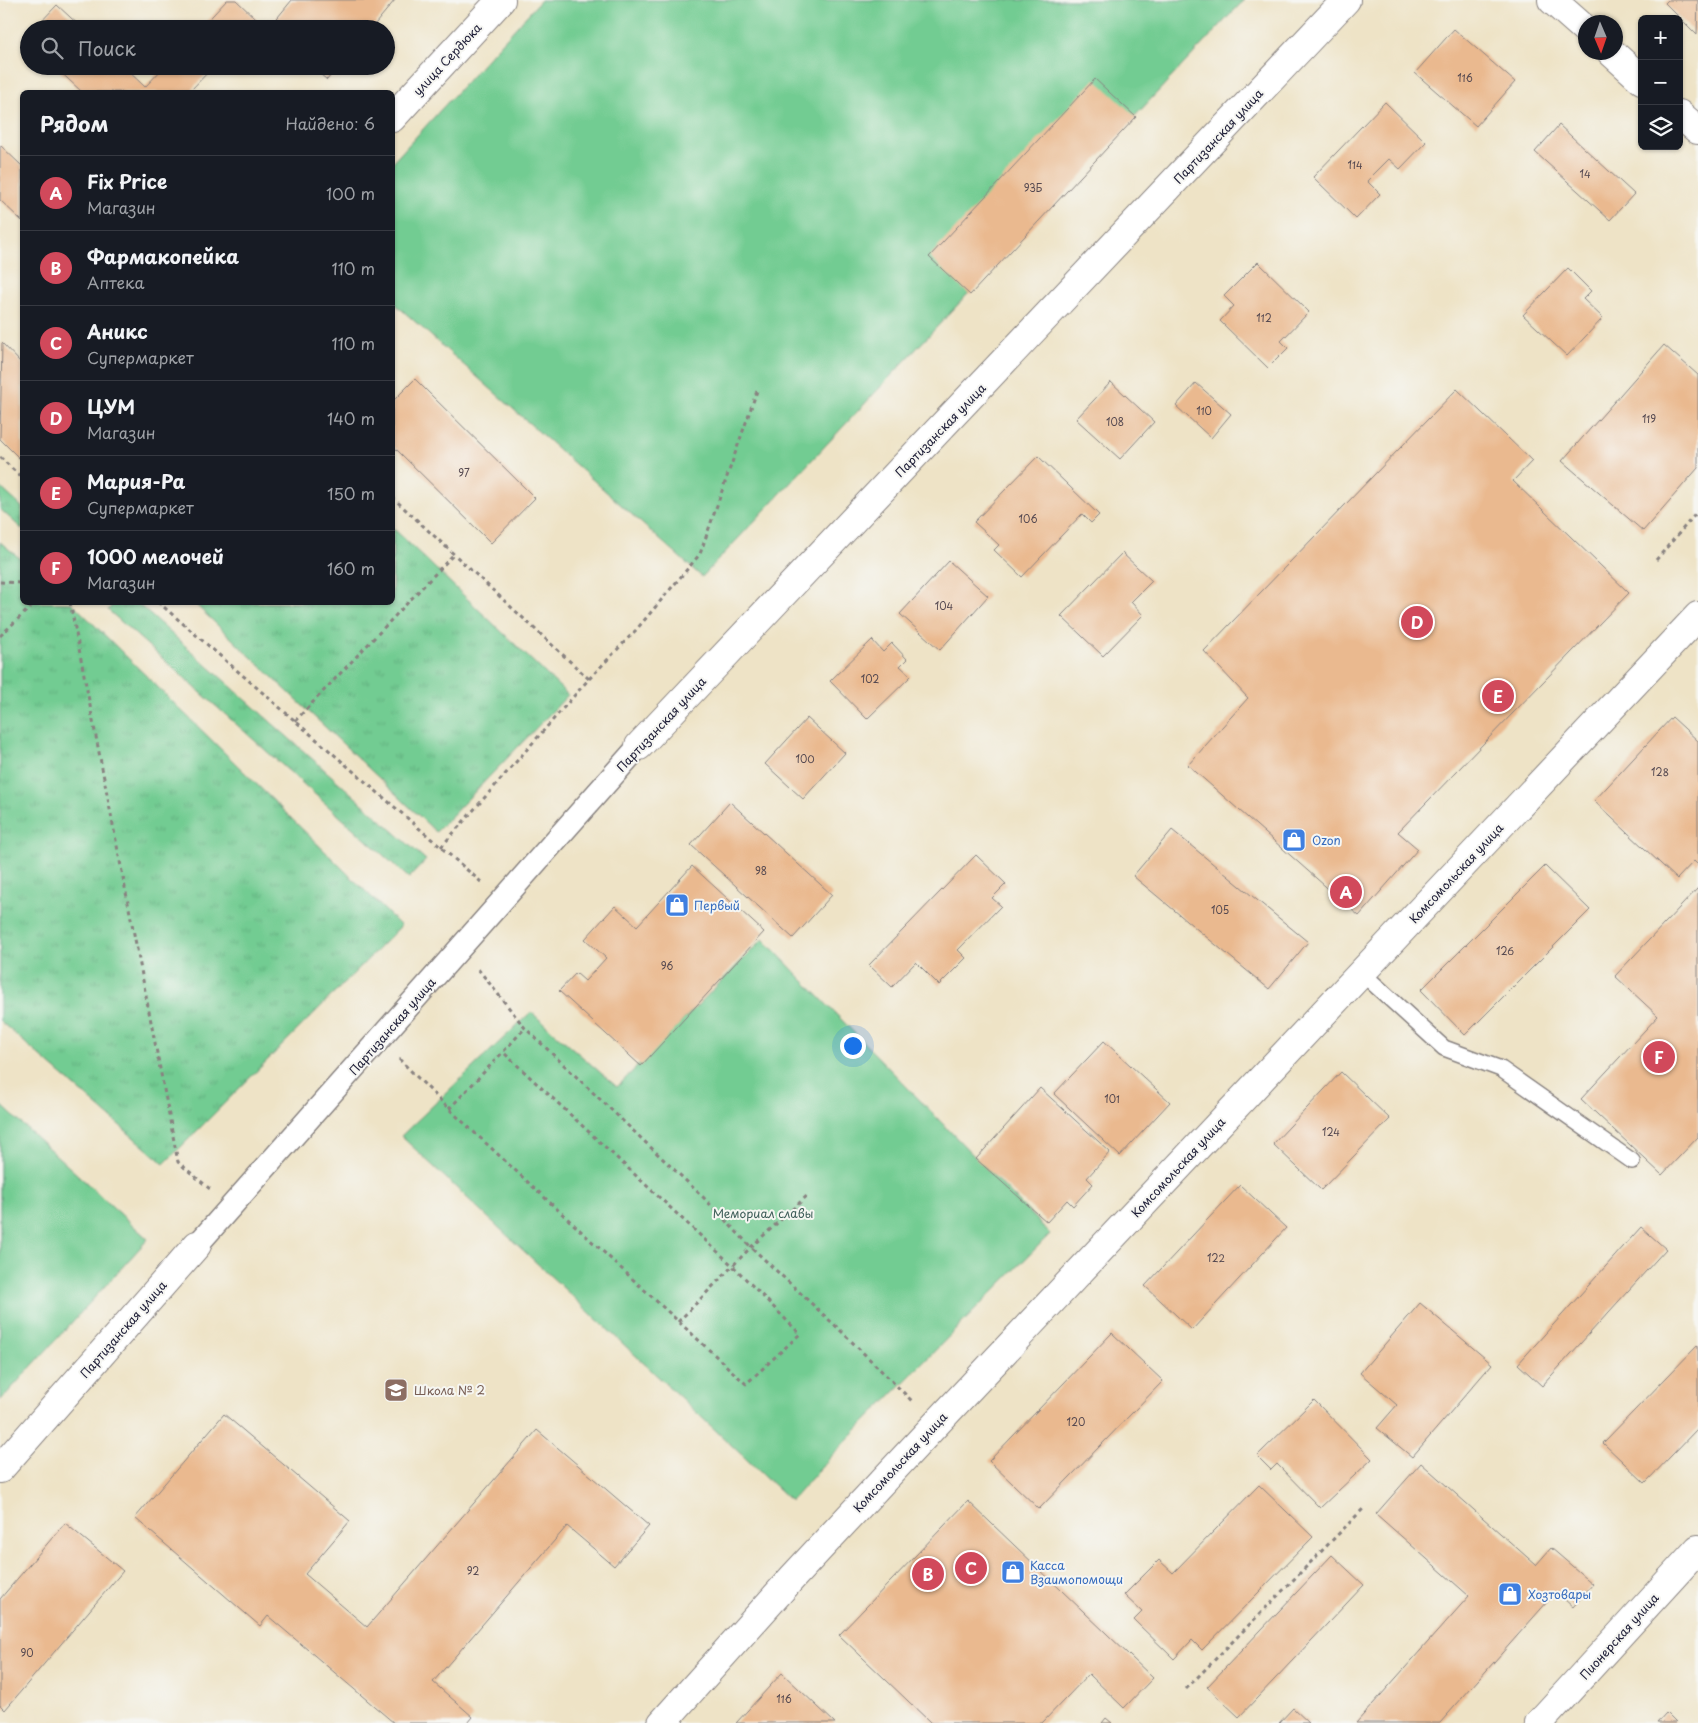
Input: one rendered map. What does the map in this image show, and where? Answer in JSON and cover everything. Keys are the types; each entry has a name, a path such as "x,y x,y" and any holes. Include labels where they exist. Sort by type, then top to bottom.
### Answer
{"street":[{"name":"улица Сердюка","path":"395,115 501,0"},
{"name":"Партизанская улица","path":"0,1469 639,746 1346,0"},
{"path":"1552,0 1578,23"},
{"path":"1620,60 1638,76"},
{"path":"1683,117 1698,130"},
{"name":"Комсомольская улица","path":"662,1723 813,1555 1698,616"},
{"name":"Пионерская улица","path":"1539,1723 1698,1549"}],"lane":[{"path":"1362,973 1444,1048 1501,1069 1632,1160"}],"path":[{"path":"441,847 589,679 636,630 700,554 758,388"},
{"path":"0,457 20,476"},
{"path":"395,500 589,679"},
{"path":"1656,560 1698,510"},
{"path":"295,721 454,554"},
{"path":"0,582 20,583"},
{"path":"0,636 33,605"},
{"path":"71,605 178,1162 231,1208"},
{"path":"161,605 502,900"},
{"path":"460,948 525,1028 702,1196 751,1247 842,1332 918,1408"},
{"path":"449,1109 525,1028"},
{"path":"381,1040 449,1109 746,1384 800,1334 733,1266 503,1052"},
{"path":"678,1322 751,1247 808,1195"},
{"path":"1186,1689 1363,1509"}],"green space":[{"path":"541,0 1244,0 702,577 395,304 395,160"},
{"path":"0,487 20,505 20,527 0,509"},
{"path":"395,530 568,695 436,832 196,605 395,605"},
{"path":"0,542 20,558 20,605 74,605 401,926 164,1164 0,1021"},
{"path":"112,605 139,605 426,860 409,878 108,610"},
{"name":"Мемориал славы","path":"763,939 1050,1234 839,1448 791,1501 401,1136 531,1012 617,1087"},
{"path":"0,1104 148,1239 0,1401"}],"building":[{"path":"227,0 236,0 257,20 208,20"},
{"path":"292,0 395,0 378,20 275,20"},
{"path":"1668,0 1698,0 1697,35 1683,21 1683,15 1677,15 1665,3"},
{"path":"57,5 73,20 43,20"},
{"path":"1454,29 1515,82 1476,126 1415,73"},
{"path":"64,75 132,75 145,87 156,75 205,75 191,90 80,90"},
{"path":"321,75 331,75 327,80"},
{"path":"1095,79 1136,117 970,295 929,257"},
{"path":"1385,102 1426,142 1400,169 1389,159 1367,181 1380,194 1356,219 1313,177"},
{"path":"1559,125 1634,194 1610,220 1535,152"},
{"path":"0,145 20,164 20,219 0,200"},
{"path":"1258,262 1309,312 1281,341 1288,348 1268,368 1220,321 1234,306 1224,296"},
{"path":"1568,268 1591,291 1583,299 1603,318 1567,356 1523,315"},
{"path":"2,343 20,362 20,459 0,439"},
{"path":"1664,345 1698,375 1698,468 1643,531 1562,461"},
{"path":"415,379 535,498 491,543 395,448 395,399"},
{"path":"1111,382 1154,422 1120,459 1076,419"},
{"path":"1196,383 1231,414 1211,438 1176,406"},
{"path":"1457,389 1532,461 1513,481 1629,593 1398,832 1418,849 1359,916 1188,765 1248,698 1204,651"},
{"path":"1038,456 1099,515 1091,523 1082,514 1022,577 994,550 999,545 974,522"},
{"path":"1122,553 1152,581 1131,602 1143,615 1103,656 1061,616"},
{"path":"949,561 988,596 940,650 900,614"},
{"path":"872,640 883,652 892,643 907,659 900,666 911,676 867,719 830,681"},
{"path":"1672,717 1698,741 1698,865 1694,861 1677,879 1594,801"},
{"path":"807,718 845,753 803,799 765,764"},
{"path":"730,802 832,895 793,938 691,845"},
{"path":"1172,830 1308,942 1269,989 1133,876"},
{"path":"976,855 1006,884 992,898 1001,906 958,950 966,958 939,985 916,962 892,987 869,965"},
{"path":"692,866 764,932 641,1066 559,991 576,973 585,981 606,958 585,939 615,906 637,926"},
{"path":"1545,866 1590,910 1465,1035 1421,990"},
{"path":"1698,888 1698,1137 1662,1175 1581,1099 1658,1016 1615,976"},
{"path":"1104,1041 1170,1102 1120,1156 1054,1094"},
{"path":"1341,1072 1390,1119 1321,1190 1273,1144"},
{"path":"1040,1088 1110,1152 1087,1178 1093,1184 1073,1206 1067,1200 1047,1222 976,1159"},
{"path":"1240,1185 1286,1228 1192,1330 1145,1286"},
{"path":"1641,1227 1666,1249 1542,1386 1518,1364"},
{"path":"1420,1303 1492,1364 1412,1457 1377,1428 1397,1405 1360,1373"},
{"path":"1112,1333 1163,1381 1039,1509 989,1461"},
{"path":"1698,1345 1698,1428 1645,1483 1603,1443"},
{"path":"1314,1400 1372,1459 1320,1508 1277,1464 1271,1470 1257,1456"},
{"path":"224,1414 350,1521 305,1574 367,1627 537,1430 649,1526 614,1566 567,1526 433,1682 473,1717 468,1723 394,1723 268,1616 260,1626 135,1518"},
{"name":"Хозтовары","path":"1421,1463 1536,1565 1551,1548 1593,1584 1573,1607 1556,1592 1440,1723 1356,1723 1469,1596 1376,1514"},
{"path":"1259,1485 1313,1537 1202,1650 1192,1640 1174,1659 1134,1620 1142,1612 1124,1595 1159,1560 1173,1573"},
{"path":"968,1501 1153,1678 1124,1708 1089,1674 1042,1723 931,1723 839,1635"},
{"path":"65,1523 123,1571 5,1710 0,1705 0,1599"},
{"path":"1332,1555 1364,1585 1239,1717 1207,1687"},
{"path":"782,1673 835,1723 736,1723"},
{"path":"1293,1708 1309,1723 1279,1723"},
{"path":"1666,1713 1676,1723 1657,1723"},
{"path":"1106,1718 1112,1723 1102,1723"}],"place":[{"name":"ЦУМ","path":"1417,622"},
{"name":"Мария-Ра","path":"1498,696"},
{"name":"Ozon","path":"1294,840"},
{"name":"Fix Price","path":"1346,892"},
{"name":"Первый","path":"677,905"},
{"name":"1000 мелочей","path":"1659,1057"},
{"name":"Школа № 2","path":"396,1390"},
{"name":"Аникс","path":"971,1568"},
{"name":"Касса Взаимопомощи","path":"1013,1572"},
{"name":"Фармакопейка","path":"928,1574"},
{"name":"Хозтовары","path":"1510,1594"}]}
